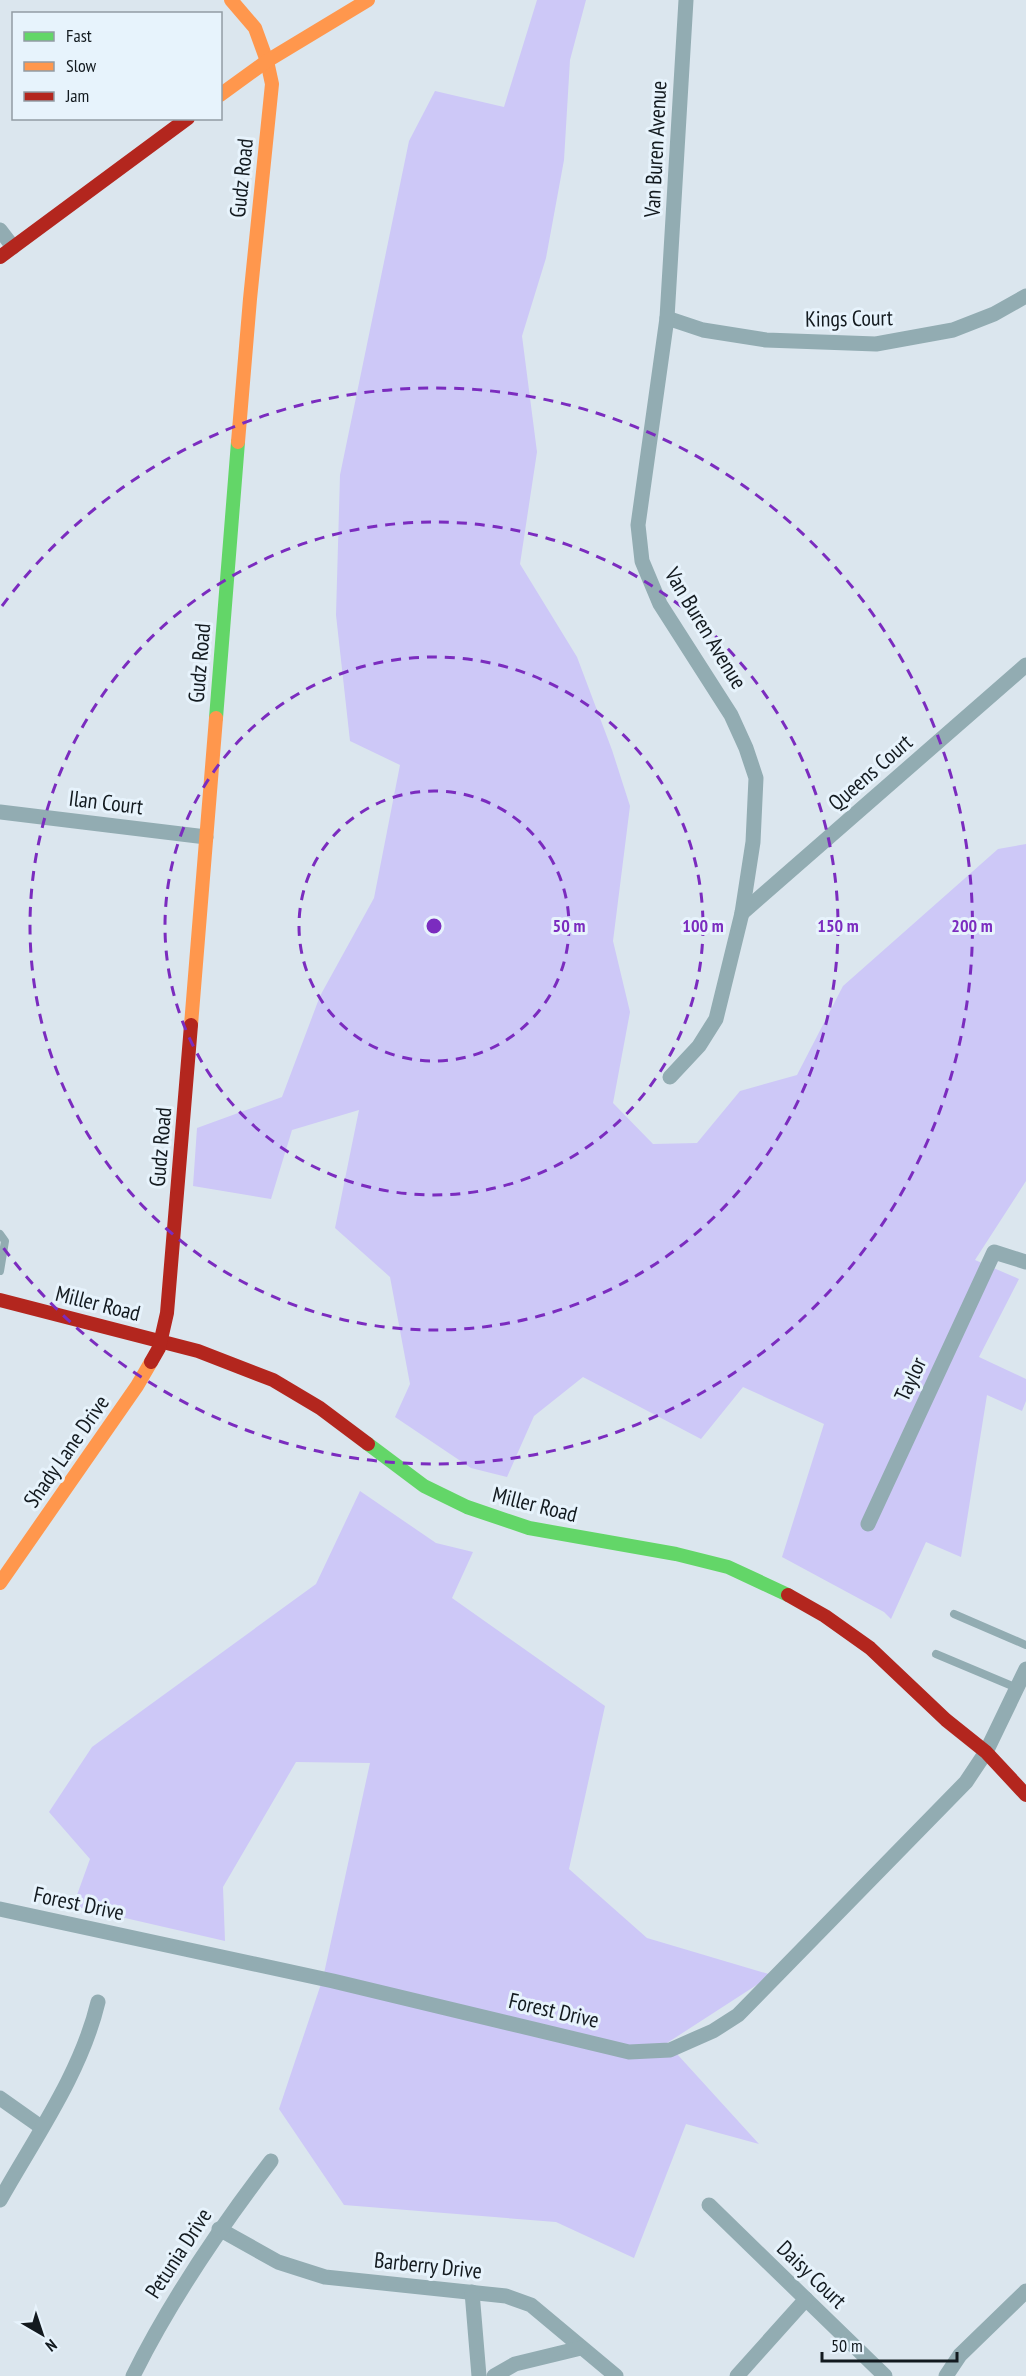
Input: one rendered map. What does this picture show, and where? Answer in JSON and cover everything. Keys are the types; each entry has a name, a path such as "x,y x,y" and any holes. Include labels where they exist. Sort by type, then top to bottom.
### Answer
{"street":[{"name":"Gudz Road","path":"161,1341 167,1313 250,298 272,84 267,60 255,28 231,0"},
{"path":"222,94 267,60 368,0"},
{"name":"Van Buren Avenue","path":"670,1077 699,1046 716,1018 742,913 753,842 756,778 731,715 660,604 642,561 638,525 667,318 686,0"},
{"path":"0,257 185,120"},
{"path":"0,230 13,248"},
{"name":"Kings Court","path":"667,318 703,330 766,340 876,344 953,330 994,315 1026,296"},
{"name":"Queens Court","path":"742,913 1026,665"},
{"name":"Ilan Court","path":"0,812 206,837"},
{"name":"Taylor","path":"868,1524 994,1252 1026,1262"},
{"name":"Miller Road","path":"0,1300 198,1351 273,1380 320,1408 424,1486 467,1507 530,1528 676,1554 728,1567 770,1585 825,1616 870,1648 946,1720 986,1752 1026,1795"},
{"name":"Shady Lane Drive","path":"0,1583 136,1386 161,1341"},
{"name":"Forest Drive","path":"0,1909 333,1981 629,2052 670,2050 713,2031 738,2015 966,1782 986,1752 1026,1669"},
{"path":"0,2200 73,2071 92,2026 98,2002"},
{"path":"0,2098 41,2127"},
{"name":"Petunia Drive","path":"133,2376 156,2329 219,2229 271,2161"},
{"name":"Daisy Court","path":"709,2205 885,2376"},
{"name":"Barberry Drive","path":"219,2229 278,2262 325,2277 506,2295 531,2306 616,2376"},
{"path":"946,2376 960,2355 1026,2291"},
{"path":"472,2292 479,2376"},
{"path":"737,2376 806,2299"},
{"path":"494,2376 515,2364 581,2348"}],"lane":[{"path":"0,1234 5,1241 0,1271"},
{"path":"954,1614 1026,1645"},
{"path":"936,1654 1017,1688"}],"shaded area":[{"path":"537,0 586,0 570,60 564,160 546,258 522,336 537,452 520,564 577,657 612,750 630,806 613,941 630,1012 613,1103 653,1144 697,1143 740,1091 797,1075 843,986 998,849 1026,844 1026,1181 975,1260 1019,1279 979,1357 1026,1379 1026,1401 1022,1411 987,1395 961,1557 926,1542 891,1619 884,1612 782,1557 824,1424 743,1387 701,1439 583,1377 534,1416 507,1477 471,1468 395,1417 410,1384 390,1277 335,1228 359,1110 292,1130 271,1199 193,1186 197,1128 282,1097 320,996 374,898 400,765 350,741 336,615 340,475 409,141 435,91 504,107"},
{"path":"360,1491 436,1543 473,1552 452,1598 605,1706 569,1869 647,1938 772,1975 667,2043 759,2144 686,2124 634,2258 556,2222 344,2205 279,2109 323,1978 370,1763 296,1762 223,1887 225,1941 73,1906 90,1859 49,1812 92,1747 316,1584"}],"traffic: fast":[{"path":"216,718 238,442"},
{"path":"368,1444 424,1486 467,1507 529,1528 676,1554 728,1567 788,1595"}],"traffic: slow":[{"path":"231,0 255,28 267,61 272,84 238,442"},
{"path":"222,94 267,61 368,0"},
{"path":"191,1025 216,718"},
{"path":"0,1583 137,1386 151,1362"}],"traffic: jam":[{"path":"0,257 185,120"},
{"path":"151,1362 159,1348 167,1313 191,1025"},
{"path":"0,1300 198,1351 273,1380 320,1408 368,1444"},
{"path":"788,1595 825,1616 870,1648 946,1720 986,1752 1026,1795"}]}
